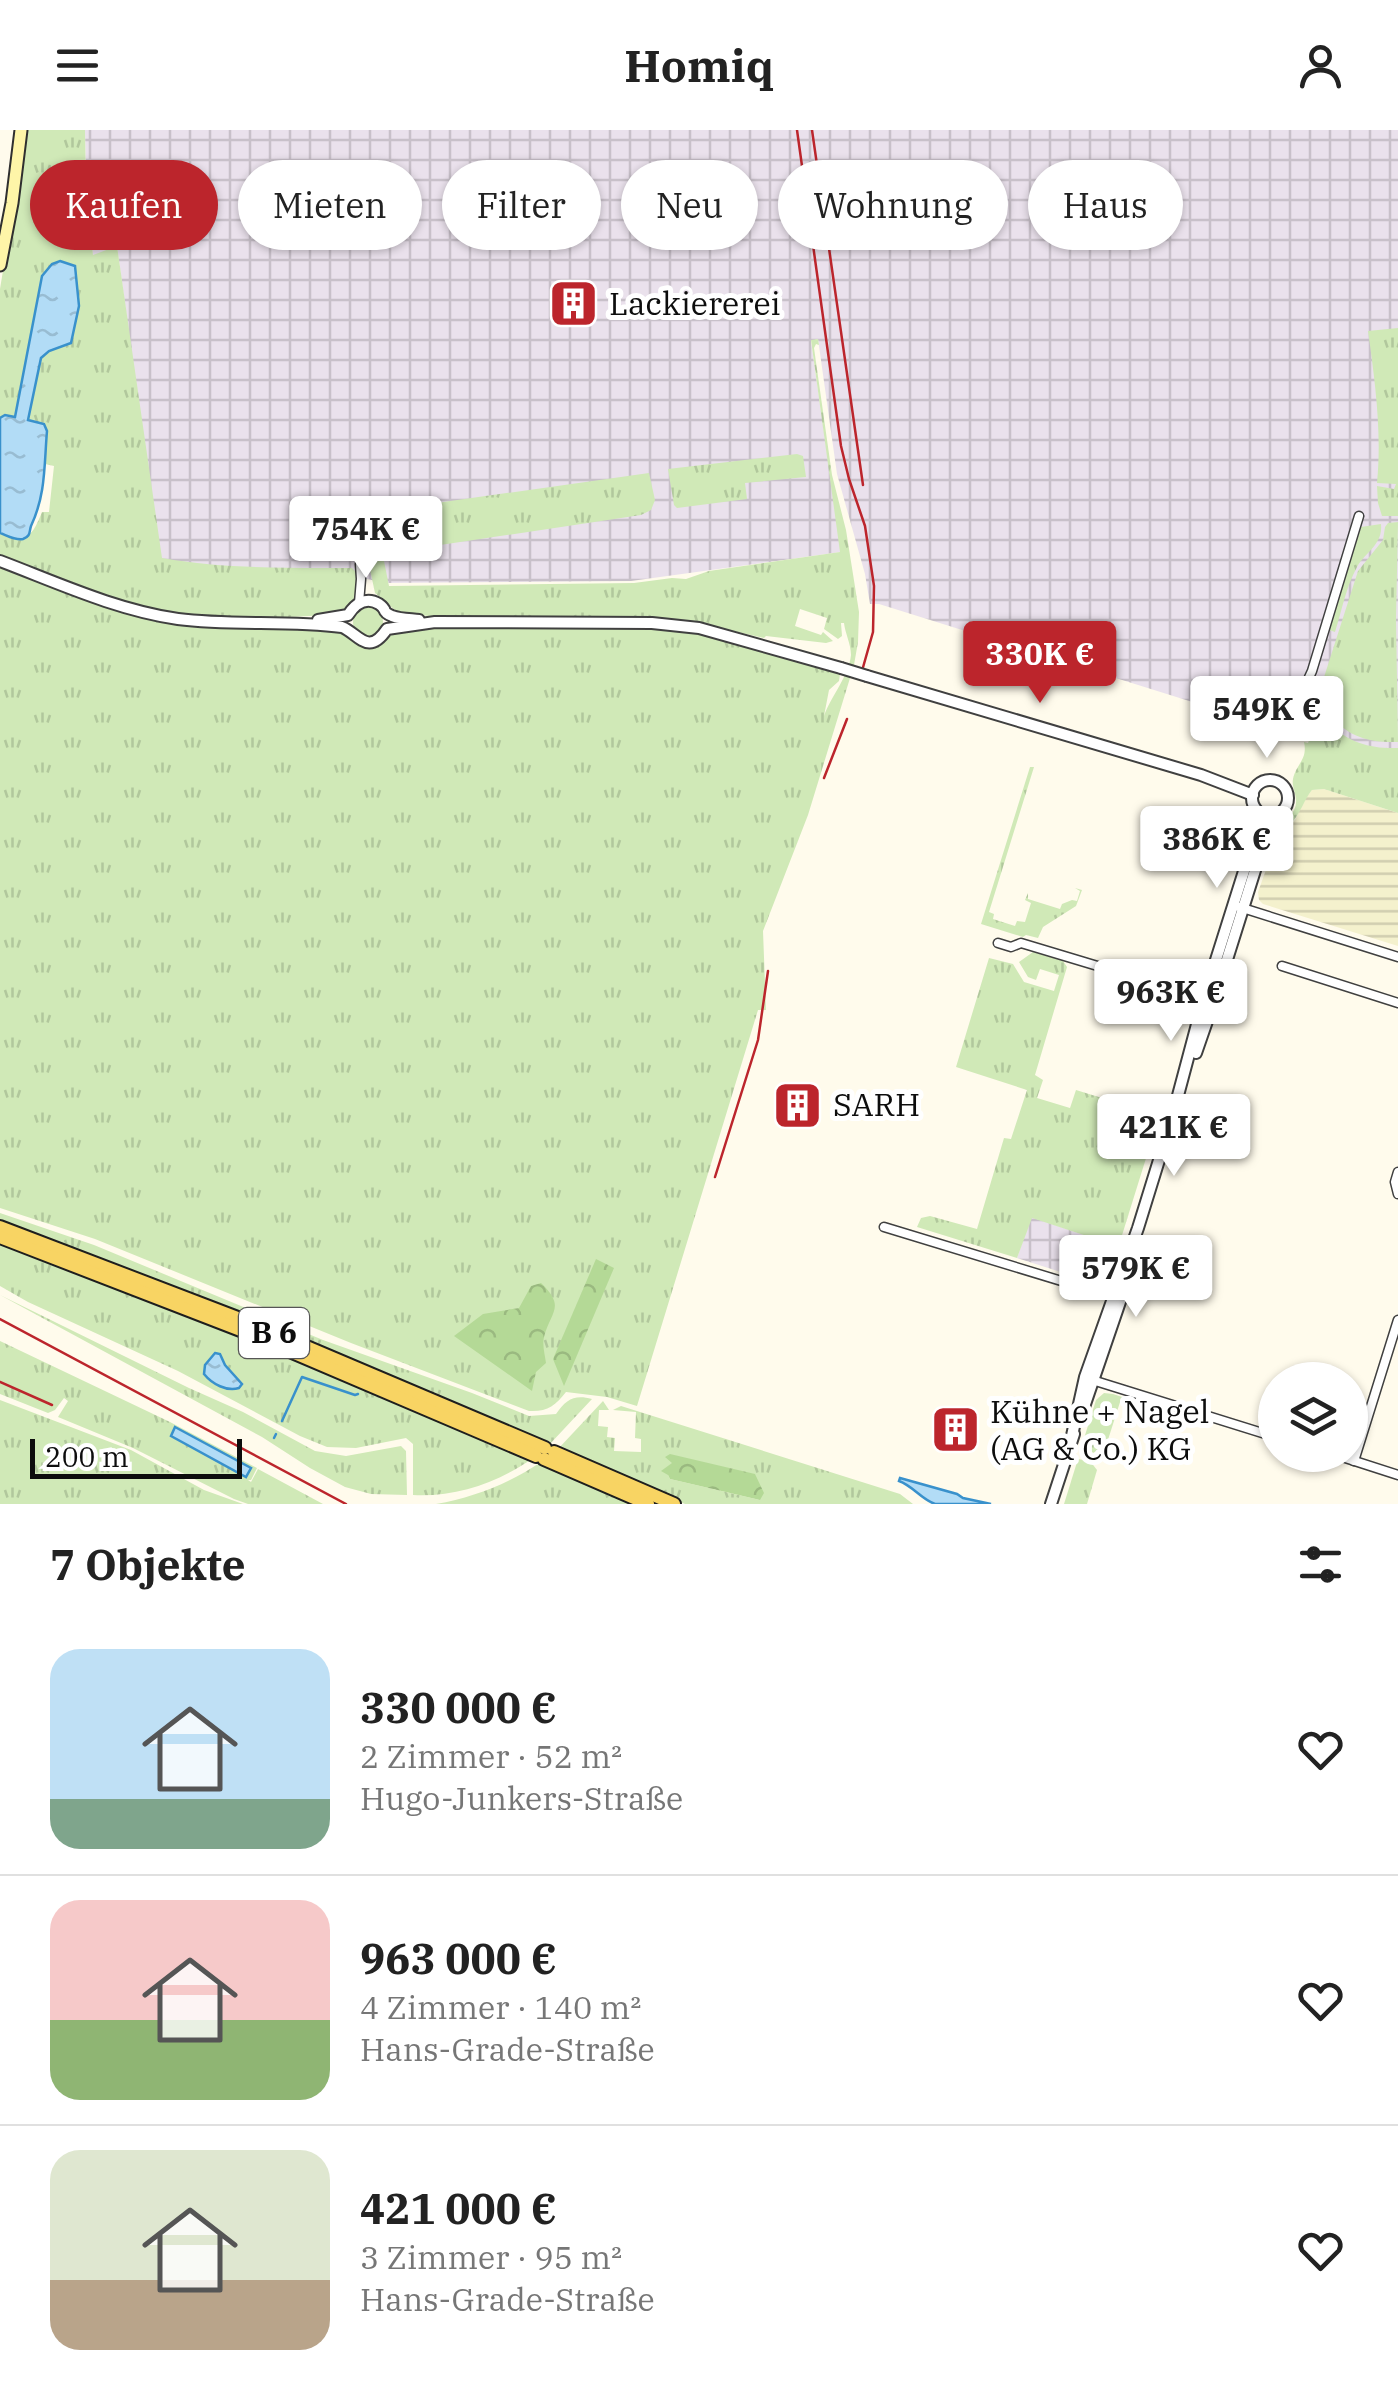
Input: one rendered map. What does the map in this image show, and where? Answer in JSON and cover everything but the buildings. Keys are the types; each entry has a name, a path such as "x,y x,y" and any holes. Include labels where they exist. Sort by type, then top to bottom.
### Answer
{"main road":[{"path":"0,265 21,130"},
{"name":"B 6","path":"0,1227 242,1320 545,1454 648,1504"},
{"name":"B 6","path":"0,1237 674,1504"}],"street":[{"path":"1300,697 1312,670 1359,516"},
{"path":"0,561 136,611 213,622 303,622 348,628"},
{"path":"303,622 348,614 359,603 360,564"},
{"path":"362,579 373,602"},
{"path":"348,614 348,628 356,638 367,642 379,639 387,629 386,614 379,604 359,603"},
{"path":"386,614 435,622"},
{"path":"387,629 435,622 652,623 699,628 1254,791"},
{"path":"1273,781 1286,790 1286,807 1282,812 1266,815 1254,806 1254,791 1263,782 1273,781"},
{"path":"1051,1504 1266,815"},
{"path":"1238,907 1398,958"},
{"path":"998,943 1011,947 1021,943 1209,1000"},
{"path":"1282,966 1398,1003"},
{"path":"1206,1122 1223,1114"},
{"path":"1398,1172 1398,1194"},
{"path":"884,1227 1117,1298"},
{"path":"1368,1415 1398,1320"},
{"path":"1090,1379 1258,1432"},
{"path":"1368,1464 1398,1474"}],"shaded area":[{"path":"85,130 1398,130 1398,766 1290,728 1269,726 870,604 837,474 818,339 811,341 841,552 631,581 387,583 352,576 121,593 127,319 117,250 218,250 218,160 86,160"},
{"path":"1324,789 1398,813 1398,946 1259,900 1258,892 1276,842 1295,820 1312,790"},
{"path":"1031,1217 1105,1242 1092,1282 1017,1258"}],"green space":[{"path":"26,130 85,130 86,160 30,160 30,250 92,250 93,255 118,250 162,558 233,566 352,568 357,573 357,588 347,609 334,615 272,618 170,614 105,597 0,556 0,533 27,536 42,512 49,512 54,466 45,464 47,431 27,420 41,358 49,351 42,276 15,417 0,418 0,289"},
{"path":"1398,328 1398,516 1382,516 1377,486 1394,489 1396,484 1377,483 1378,426 1368,331"},
{"path":"818,339 819,345 814,348 832,475 846,530 859,612 858,642 808,815 763,931 766,1010 758,1010 637,1406 607,1397 566,1392 550,1407 529,1411 95,1239 0,1208 0,565 74,596 137,615 343,630 359,644 382,642 393,631 433,627 649,627 698,634 840,674 839,681 829,690 824,716 850,663 844,623 838,639 824,629 827,618 800,609 795,626 821,635 823,632 833,641 826,643 764,638 668,621 441,618 396,611 375,593 368,560 382,551 389,586 634,583 686,579 709,571 840,552 811,340"},
{"path":"803,456 806,477 745,483 747,499 677,508 674,505 668,469"},
{"path":"649,473 655,500 651,510 641,515 407,550 401,508"},
{"path":"1398,522 1398,742 1389,742 1362,738 1346,730 1317,699 1358,571 1383,540 1388,523"},
{"path":"1381,524 1377,543 1353,575 1335,632 1329,630 1361,527"},
{"path":"368,607 379,611 383,622 379,633 368,637 357,633 353,622 357,611"},
{"path":"1314,705 1337,731 1353,740 1398,748 1398,813 1324,789 1312,790 1273,850 1269,849 1275,828 1296,806 1293,779 1304,753 1304,742 1308,743 1310,738 1305,733 1311,735 1317,718 1311,715"},
{"path":"1030,767 1034,767 989,912 994,914 993,919 1015,926 1017,921 1025,922 1031,903 1025,900 1028,893 1028,899 1060,909 1062,904 1077,901 1080,891 1075,888 1082,890 1076,906 1043,927 1038,938 981,924"},
{"path":"1033,952 1063,961 1067,967 1035,1075 1043,1080 1037,1098 1070,1108 1076,1090 1115,1102 1113,1110 1143,1119 1148,1103 1162,1107 1109,1277 1102,1284 1092,1282 1105,1242 1032,1218 1017,1258 917,1227 921,1218 930,1216 977,1229 1004,1138 1011,1139 1027,1090 956,1067 989,958 1013,964 1024,982 1054,991 1059,975 1040,969 1036,980 1028,977 1019,962"},
{"path":"0,1213 94,1245 323,1340 529,1416 556,1414 567,1401 576,1398 592,1399 549,1445 207,1302 0,1222"},
{"path":"0,1241 272,1348 532,1459 476,1487 445,1494 413,1495 413,1444 406,1438 356,1448 327,1447 300,1436 178,1371 0,1286"},
{"path":"596,1259 614,1268 564,1386 553,1359"},
{"path":"541,1283 555,1304 543,1340 546,1363 536,1372 532,1391 454,1336 483,1314 519,1308 531,1286"},
{"path":"0,1295 315,1451 346,1456 401,1446 406,1451 407,1495 371,1494 345,1487 262,1437"},
{"path":"0,1341 257,1468 248,1480 251,1482 258,1469 323,1504 248,1504 133,1448 58,1417 68,1401 64,1398 48,1413 0,1394"},
{"path":"1104,1393 1183,1417 1121,1399 1106,1446 1093,1453 1081,1448 1096,1400"},
{"path":"0,1400 131,1450 204,1490 243,1504 0,1504"},
{"path":"603,1401 609,1410 599,1410 598,1426 608,1427 607,1437 615,1438 614,1451 641,1452 641,1439 635,1438 636,1412 613,1410 621,1406 900,1494 913,1504 685,1504 558,1449","holes":["673,1463 760,1500 670,1479 668,1475"]},
{"path":"670,1454 755,1474 764,1493 760,1500 670,1479 661,1471 672,1463 665,1457"},
{"path":"1078,1459 1090,1461 1097,1470 1087,1504 1064,1504"},
{"path":"541,1462 636,1504 436,1504 490,1489"}],"water":[{"path":"60,261 75,266 79,306 71,343 41,358 28,420 44,424 47,431 44,480 29,534 17,539 0,533 0,418 15,417 42,276"},
{"path":"215,1353 220,1354 242,1384 239,1388 220,1386 204,1374 205,1365"},
{"path":"175,1427 251,1468 246,1477 171,1436"},
{"path":"900,1478 991,1504 935,1504 899,1481"}],"waterway":[{"path":"282,1421 302,1377 358,1394"},
{"path":"274,1438 276,1434"}],"tunnel":[{"path":"1280,723 1281,718"},
{"path":"1298,728 1299,723"}],"railway":[{"path":"797,130 841,446 865,526 874,586 873,632 860,678"},
{"path":"812,130 863,485"},
{"path":"824,778 847,719"},
{"path":"715,1177 758,1040 768,971"},
{"path":"0,1319 346,1504"},
{"path":"0,1382 52,1405"}],"place":[{"name":"Lackiererei","path":"574,304"},
{"name":"SARH","path":"798,1105"},
{"name":"Kühne + Nagel (AG & Co.) KG","path":"955,1430"}]}
